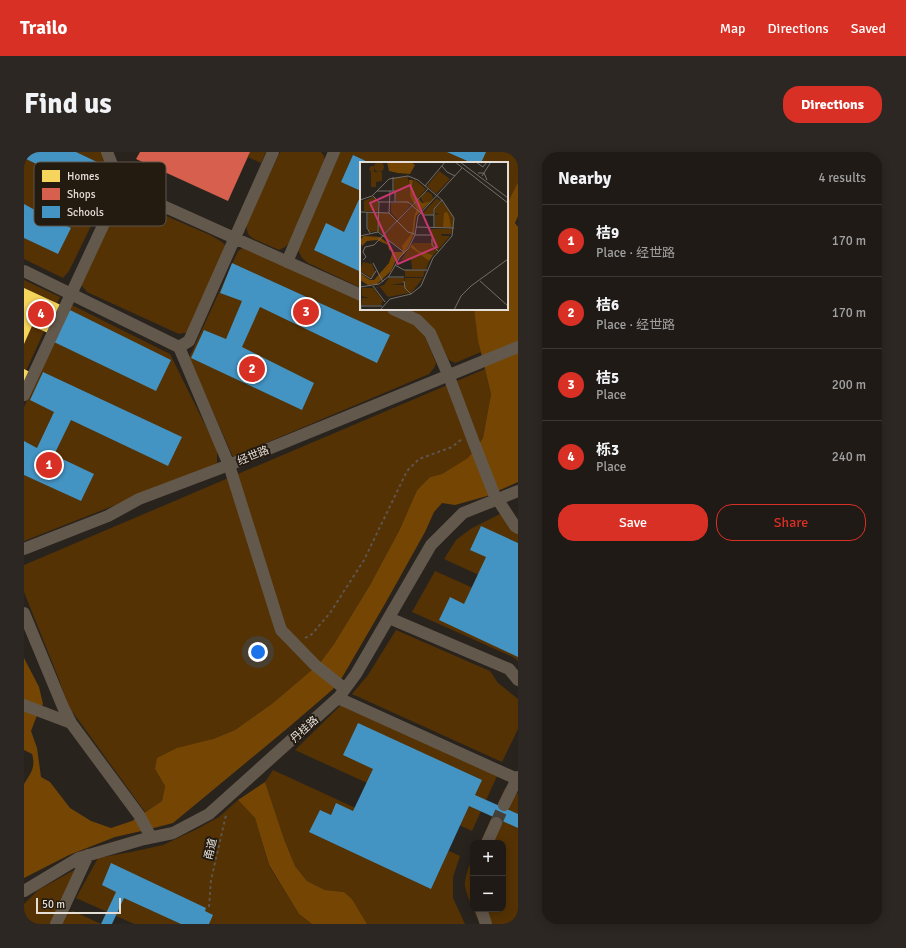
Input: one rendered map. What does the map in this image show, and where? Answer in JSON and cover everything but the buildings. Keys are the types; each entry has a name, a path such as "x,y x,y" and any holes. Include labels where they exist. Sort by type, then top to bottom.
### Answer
{"street":[{"path":"107,152 111,162"},
{"path":"179,347 189,341 272,152"},
{"path":"287,262 334,152"},
{"path":"166,207 360,295"},
{"path":"24,395 103,226"},
{"path":"24,271 179,347 229,464 281,630 341,690 518,778 504,805"},
{"path":"395,310 417,320 430,333 448,374 495,497 515,526 518,528"},
{"name":"经世路","path":"24,549 108,516 139,499 229,464 518,346"},
{"name":"丹桂路","path":"24,891 79,858 151,836 173,833 209,814 341,690 356,674 431,545 463,513 495,497 518,490"},
{"path":"24,613 71,723 139,815 151,836"},
{"path":"389,618 509,669 518,680"},
{"path":"24,705 71,723"},
{"path":"488,840 496,823"},
{"path":"56,924 88,855"},
{"path":"481,912 486,924"}],"path":[{"path":"294,644 312,634 330,612 364,560 407,471 419,459 452,447 469,431"},
{"name":"甬道","path":"209,907 211,880 230,795"}],"shaded area":[{"path":"24,152 102,152 106,162 34,162 34,226 91,226 69,271 63,278 24,259"},
{"path":"250,152 266,152 261,163 248,157"},
{"path":"280,152 321,152 324,156 325,163 289,243 279,250 252,238 248,234 246,225"},
{"path":"338,152 518,152 518,182 508,202 508,162 360,162 360,288 308,263 302,258 297,248"},
{"path":"518,182 518,216 515,223 518,227 518,482 487,496 455,505 442,503 434,512 425,532 340,681 332,690 289,727 173,823 115,837 69,855 24,878 24,784 31,773 33,759 32,754 24,750 24,658 39,687 43,704 39,710 31,731 37,748 41,777 50,782 70,808 91,821 111,828 132,821 162,801 165,786 155,769 157,758 177,748 213,739 235,730 273,703 320,663 334,644 370,585 400,529 417,490 430,477 442,474 468,458 483,438 491,394 478,340 474,310 508,310 508,202"},
{"path":"166,216 210,235 222,242 227,247 189,332 179,334 87,292 81,285 108,226 166,226"},
{"path":"244,247 360,299 360,310 385,310 410,321 423,332 436,363 434,368 429,374 233,457 189,358 238,251"},
{"path":"24,280 60,297 24,375"},
{"path":"72,305 170,354 217,449 217,465 24,541 24,407"},
{"path":"408,310 474,310 481,352 455,363 449,360 433,329"},
{"path":"485,369 491,394 483,438 469,458 442,474 430,477 417,490 400,529 370,585 334,644 320,663 273,703 235,730 213,739 155,769 165,786 162,801 145,812 69,707 24,592 24,565"},
{"path":"502,513 518,531 518,593 444,559 456,540 472,528"},
{"path":"435,571 518,608 518,661 513,657 412,612"},
{"path":"396,630 490,671 498,683 518,699 518,729 502,762 352,694 368,675"},
{"path":"341,705 498,774 472,831 295,750"},
{"path":"273,770 460,856 453,877 453,898 465,924 367,924 352,899 344,892 325,890 307,881 295,866 284,839 265,782"},
{"path":"265,782 284,839 295,866 307,881 325,890 344,892 352,899 367,924 312,924 299,914 269,865 255,818 238,800"},
{"path":"505,788 518,794 518,924 480,924 474,912 506,912 506,840 481,840"},
{"path":"238,800 255,818 269,866 299,914 312,924 134,924 76,898 98,858 163,845 219,817"},
{"path":"470,864 470,902 465,886"},
{"path":"78,868 51,924 24,924 24,904 38,890"},
{"path":"73,911 101,924 62,924 67,913"}],"tunnel":[{"path":"496,823 504,805"}],"place":[{"name":"桔5","path":"306,312"},
{"name":"栎3","path":"41,314"},
{"name":"桔6","path":"252,369"},
{"name":"桔9","path":"49,465"}]}
